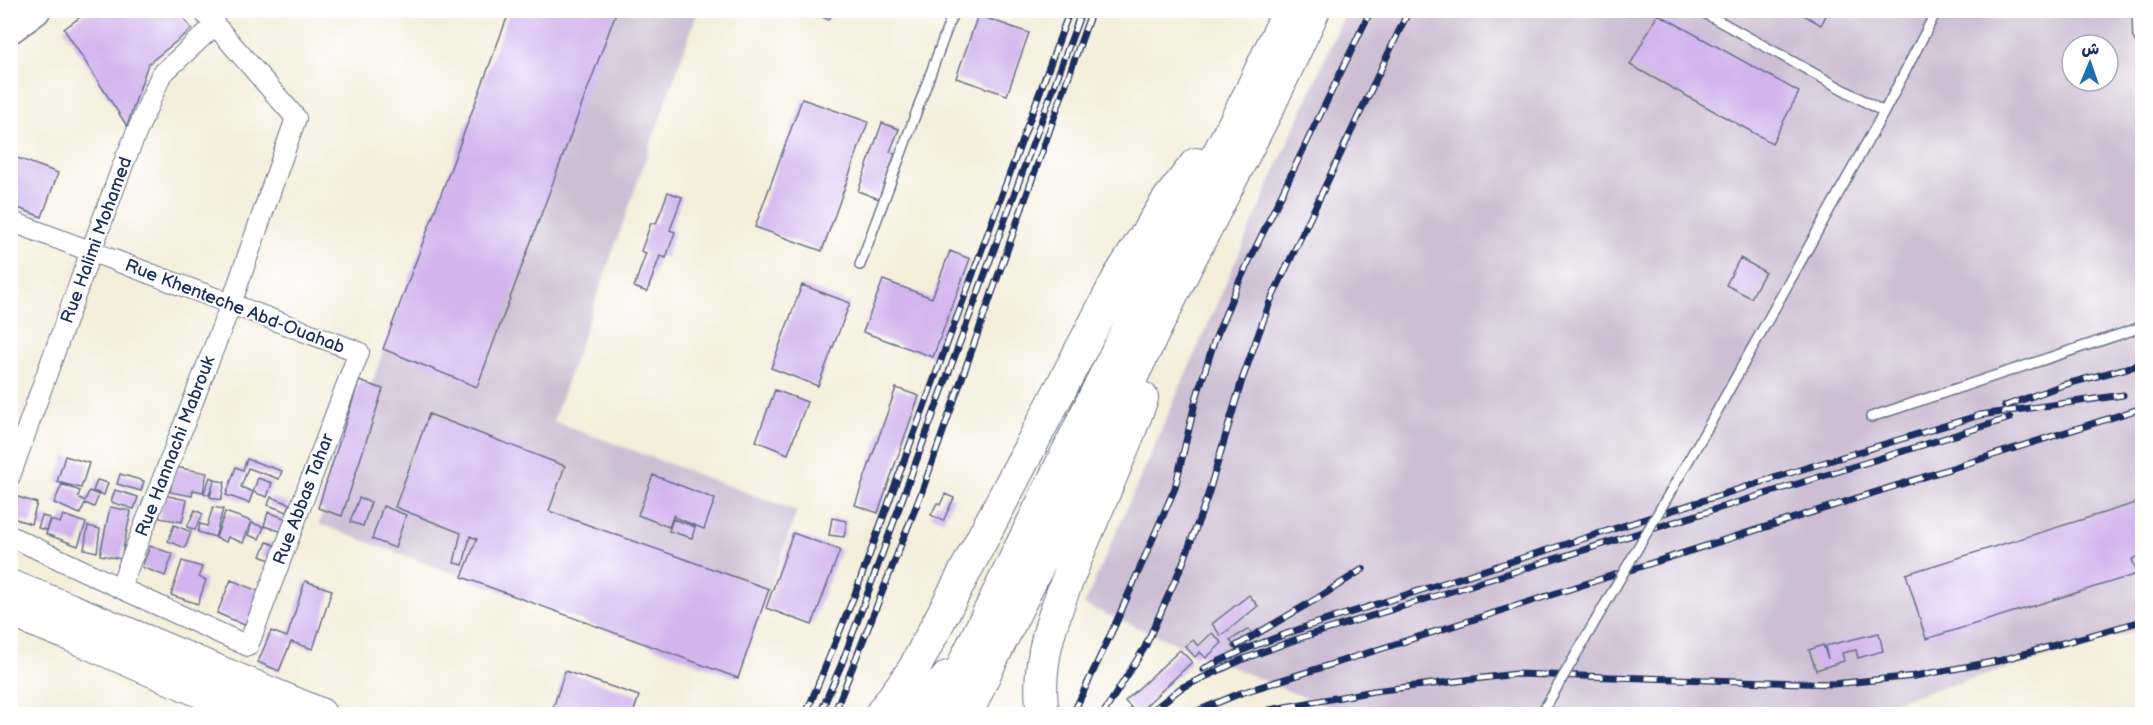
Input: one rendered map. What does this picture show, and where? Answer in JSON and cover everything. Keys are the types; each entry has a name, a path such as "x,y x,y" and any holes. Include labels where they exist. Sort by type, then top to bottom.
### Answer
{"highway":[{"path":"942,714 967,657 1152,280 1248,97 1289,10"},
{"path":"967,714 986,671 1191,257 1269,106 1314,10"},
{"path":"881,714 914,669 1119,277 1168,200 1248,97"},
{"path":"1043,714 1041,700 1043,657 1055,609 1140,404 1191,257"},
{"path":"10,586 320,714"},
{"path":"10,611 253,714"},
{"path":"917,714 967,657"}],"main road":[{"path":"10,28 35,10"}],"street":[{"name":"Rue Halimi Mohamed","path":"10,476 124,162 161,75 208,18"},
{"name":"Rue Hannachi Mabrouk","path":"120,588 231,304 296,118 208,18"},
{"name":"Rue Khenteche Abd-Ouahab","path":"10,221 359,352"},
{"name":"Rue Abbas Tahar","path":"120,588 248,646 359,352"},
{"path":"10,536 120,588"}],"lane":[{"path":"860,265 954,10"},
{"path":"1699,10 1884,112"},
{"path":"1541,714 1716,413 1884,112 1937,10"},
{"path":"2138,10 2138,36 2142,43"},
{"path":"1870,417 2142,327"}],"shaded area":[{"path":"510,11 698,11 553,421 797,511 738,678 319,524"},
{"path":"1346,11 2142,11 2142,629 1852,714 1344,714 1084,605"}],"building":[{"path":"90,10 177,10 192,29 148,64 127,126 64,29"},
{"path":"510,10 617,10 477,387 383,349"},
{"path":"805,10 833,10 829,20"},
{"path":"1795,10 1829,10 1821,25"},
{"path":"1658,14 1799,92 1772,143 1630,65"},
{"path":"978,15 1029,33 1007,95 956,78"},
{"path":"802,99 868,122 822,251 755,227"},
{"path":"882,123 899,129 890,152 895,154 879,199 858,191"},
{"path":"15,157 58,173 42,217 10,205 10,169"},
{"path":"668,192 682,197 670,230 675,232 666,258 660,256 647,292 634,287 646,253 641,251 651,223 656,224"},
{"path":"950,251 970,259 933,357 863,332 883,280 932,298"},
{"path":"1740,258 1765,272 1751,298 1726,285"},
{"path":"802,285 850,303 818,386 771,368"},
{"path":"359,381 383,389 342,516 318,508"},
{"path":"896,388 919,396 878,513 855,505"},
{"path":"775,390 807,402 788,454 756,441"},
{"path":"429,414 565,466 549,511 769,589 738,678 462,577 477,539 470,536 463,565 454,563 461,533 395,507"},
{"path":"65,456 89,463 81,488 57,482"},
{"path":"247,459 282,471 279,479 248,468 241,487 253,492 249,503 226,495 236,467 243,470"},
{"path":"175,467 207,473 203,492 193,490 192,496 170,492"},
{"path":"120,474 144,481 141,491 117,484"},
{"path":"653,475 715,499 704,529 674,517 674,514 669,527 638,515"},
{"path":"210,477 215,479 209,495 204,493"},
{"path":"258,478 272,483 267,497 253,492"},
{"path":"97,480 108,483 104,495 93,491"},
{"path":"214,480 225,482 221,500 210,497"},
{"path":"62,484 80,491 78,497 85,501 89,491 99,495 94,507 85,503 80,514 54,503"},
{"path":"115,490 138,497 134,509 111,502"},
{"path":"945,494 954,498 943,521 931,515 937,503 940,505"},
{"path":"12,495 37,503 31,524 10,517"},
{"path":"164,495 187,500 182,522 159,518"},
{"path":"271,497 290,504 287,512 268,505"},
{"path":"359,498 371,502 363,526 350,522"},
{"path":"2142,501 2142,555 2132,559 2137,574 1926,639 1906,574"},
{"path":"383,506 406,515 395,548 372,539"},
{"path":"110,507 131,511 121,559 100,555"},
{"path":"213,507 223,509 215,537 198,532 200,524 207,526"},
{"path":"195,510 203,514 195,530 187,527"},
{"path":"225,512 251,521 243,543 228,537 226,542 216,538"},
{"path":"268,512 287,519 283,532 264,526"},
{"path":"63,515 86,523 78,546 46,534 51,520 60,523"},
{"path":"42,516 50,518 46,530 38,528"},
{"path":"832,518 847,521 844,537 829,535"},
{"path":"673,519 695,527 692,538 669,531"},
{"path":"252,523 264,527 259,539 248,535"},
{"path":"174,525 191,532 185,548 168,541"},
{"path":"88,526 100,529 97,552 84,549"},
{"path":"793,533 840,550 812,625 766,608"},
{"path":"267,542 280,547 274,562 261,556"},
{"path":"150,546 173,554 165,576 142,567"},
{"path":"182,561 202,567 199,577 206,580 198,604 171,595"},
{"path":"231,580 263,593 249,627 217,613"},
{"path":"305,581 332,590 313,649 291,642 279,671 258,662 271,631 287,637"},
{"path":"1249,595 1258,606 1221,636 1212,624"},
{"path":"1249,629 1252,635 1234,646 1230,640"},
{"path":"1212,633 1222,643 1206,658 1200,652 1195,657 1185,646 1193,640 1198,646"},
{"path":"1879,633 1883,651 1858,658 1856,650 1842,653 1844,661 1816,670 1809,650 1823,645 1828,659 1825,646"},
{"path":"1180,650 1192,662 1137,714 1125,701"},
{"path":"565,671 639,696 633,714 551,714"}],"railway":[{"path":"806,714 855,594 1070,10"},
{"path":"820,714 842,663 1082,10"},
{"path":"834,714 921,494 1092,10"},
{"path":"1073,714 1175,488 1196,399 1214,342 1237,286 1371,10"},
{"path":"1103,714 1145,647 1183,563 1208,495 1242,380 1270,302 1409,10"},
{"path":"2005,406 2063,385 2142,364"},
{"path":"1203,669 1248,648 1308,626 1980,415 2123,395"},
{"path":"1190,714 1241,693 2142,408"},
{"path":"1148,714 1181,688 1241,660 1300,638 2010,418"},
{"path":"1236,646 1363,569"},
{"path":"1257,714 1374,691 1516,674 1833,684 1915,676 1998,661 2142,621"}]}
